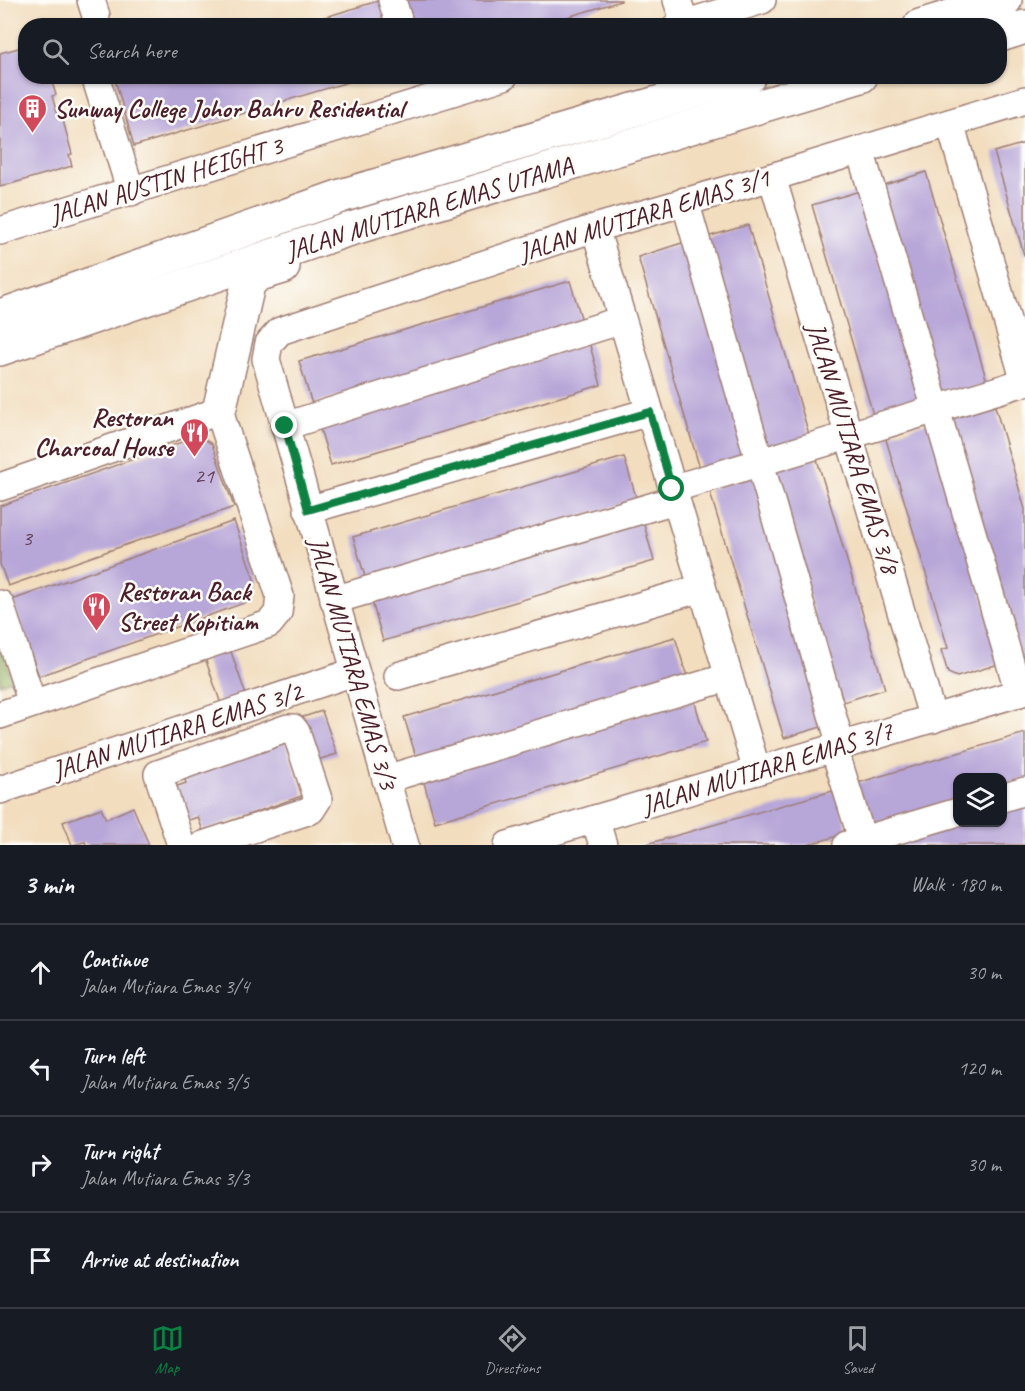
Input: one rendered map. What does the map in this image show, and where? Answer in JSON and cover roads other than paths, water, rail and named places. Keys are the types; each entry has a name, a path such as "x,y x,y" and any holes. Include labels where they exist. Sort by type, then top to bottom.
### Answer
{"main road":[{"path":"946,18 1005,0"},
{"path":"1007,33 1025,27"},
{"name":"JALAN MUTIARA EMAS UTAMA","path":"0,316 344,195 722,84"},
{"name":"JALAN MUTIARA EMAS UTAMA","path":"0,349 344,231 834,84"},
{"path":"219,411 249,281 260,274 333,249 344,231"}],"street":[{"path":"392,0 398,18"},
{"path":"685,18 762,0"},
{"path":"97,84 131,192"},
{"name":"JALAN AUSTIN HEIGHT 3","path":"0,231 131,192 420,88 448,84"},
{"name":"JALAN MUTIARA EMAS 3/1","path":"269,343 279,331 595,228 1025,100"},
{"path":"334,600 674,494 759,461 1025,382 950,123"},
{"path":"860,150 1022,692"},
{"name":"JALAN MUTIARA EMAS 3/8","path":"772,177 933,719"},
{"path":"685,201 838,747 858,843 953,813"},
{"path":"595,228 757,771"},
{"path":"285,426 622,320"},
{"name":"JALAN MUTIARA EMAS 3/3","path":"269,343 266,359 405,845"},
{"path":"0,487 219,411 280,596 278,613 269,624 0,715"},
{"path":"308,510 650,412"},
{"path":"398,676 702,588"},
{"path":"0,604 32,703"},
{"name":"JALAN MUTIARA EMAS 3/2","path":"0,790 354,672"},
{"path":"386,779 729,677"},
{"name":"JALAN MUTIARA EMAS 3/7","path":"508,845 1022,692"},
{"path":"158,774 288,728 293,728 297,732 318,799 311,810 203,845"},
{"path":"147,741 181,845"},
{"path":"1007,796 1025,791"},
{"path":"595,819 603,845"}],"place":[{"name":"Sunway College Johor Bahru Residential","path":"33,134"},
{"name":"Restoran Charcoal House","path":"194,458"},
{"name":"Restoran Back Street Kopitiam","path":"97,632"}]}
